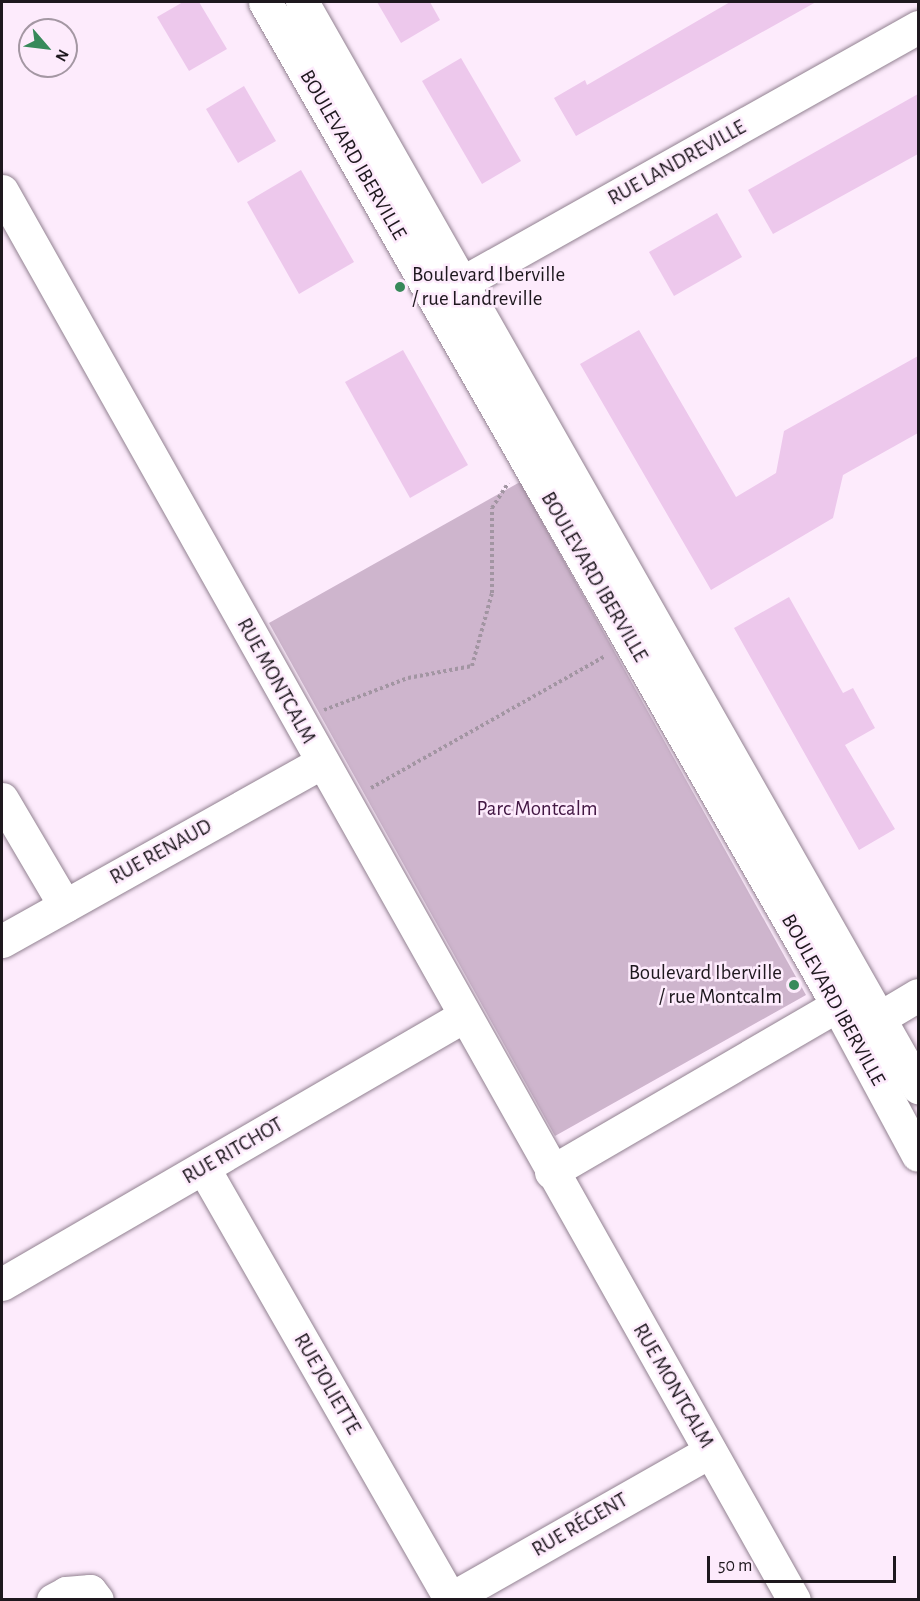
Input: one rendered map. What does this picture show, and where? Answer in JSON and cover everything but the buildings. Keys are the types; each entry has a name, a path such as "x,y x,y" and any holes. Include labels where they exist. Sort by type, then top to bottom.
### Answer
{"street":[{"name":"BOULEVARD IBERVILLE","path":"265,2 448,291 881,1017 918,1087"},
{"name":"BOULEVARD IBERVILLE","path":"302,2 448,291 533,470 918,1155"},
{"name":"RUE LANDREVILLE","path":"448,291 918,27"},
{"name":"RUE MONTCALM","path":"2,191 551,1172 794,1599"},
{"name":"RUE RENAUD","path":"2,941 321,763"},
{"path":"2,799 65,906"},
{"path":"551,1172 836,1006 881,1017 918,995"},
{"name":"RUE RITCHOT","path":"2,1284 464,1016"},
{"name":"RUE JOLIETTE","path":"204,1168 450,1599"},
{"name":"RUE RÉGENT","path":"450,1599 710,1450"},
{"path":"53,1599 66,1593 90,1591 97,1599"}],"path":[{"path":"298,720 408,678 472,666 492,593 492,508 505,485 533,470"},
{"path":"344,803 631,642"}],"green space":[{"name":"Parc Montcalm","path":"520,482 806,995 555,1136 269,623"}],"place":[{"name":"Boulevard Iberville / rue Landreville","path":"400,287"},
{"name":"Boulevard Iberville / rue Montcalm","path":"794,985"}]}
